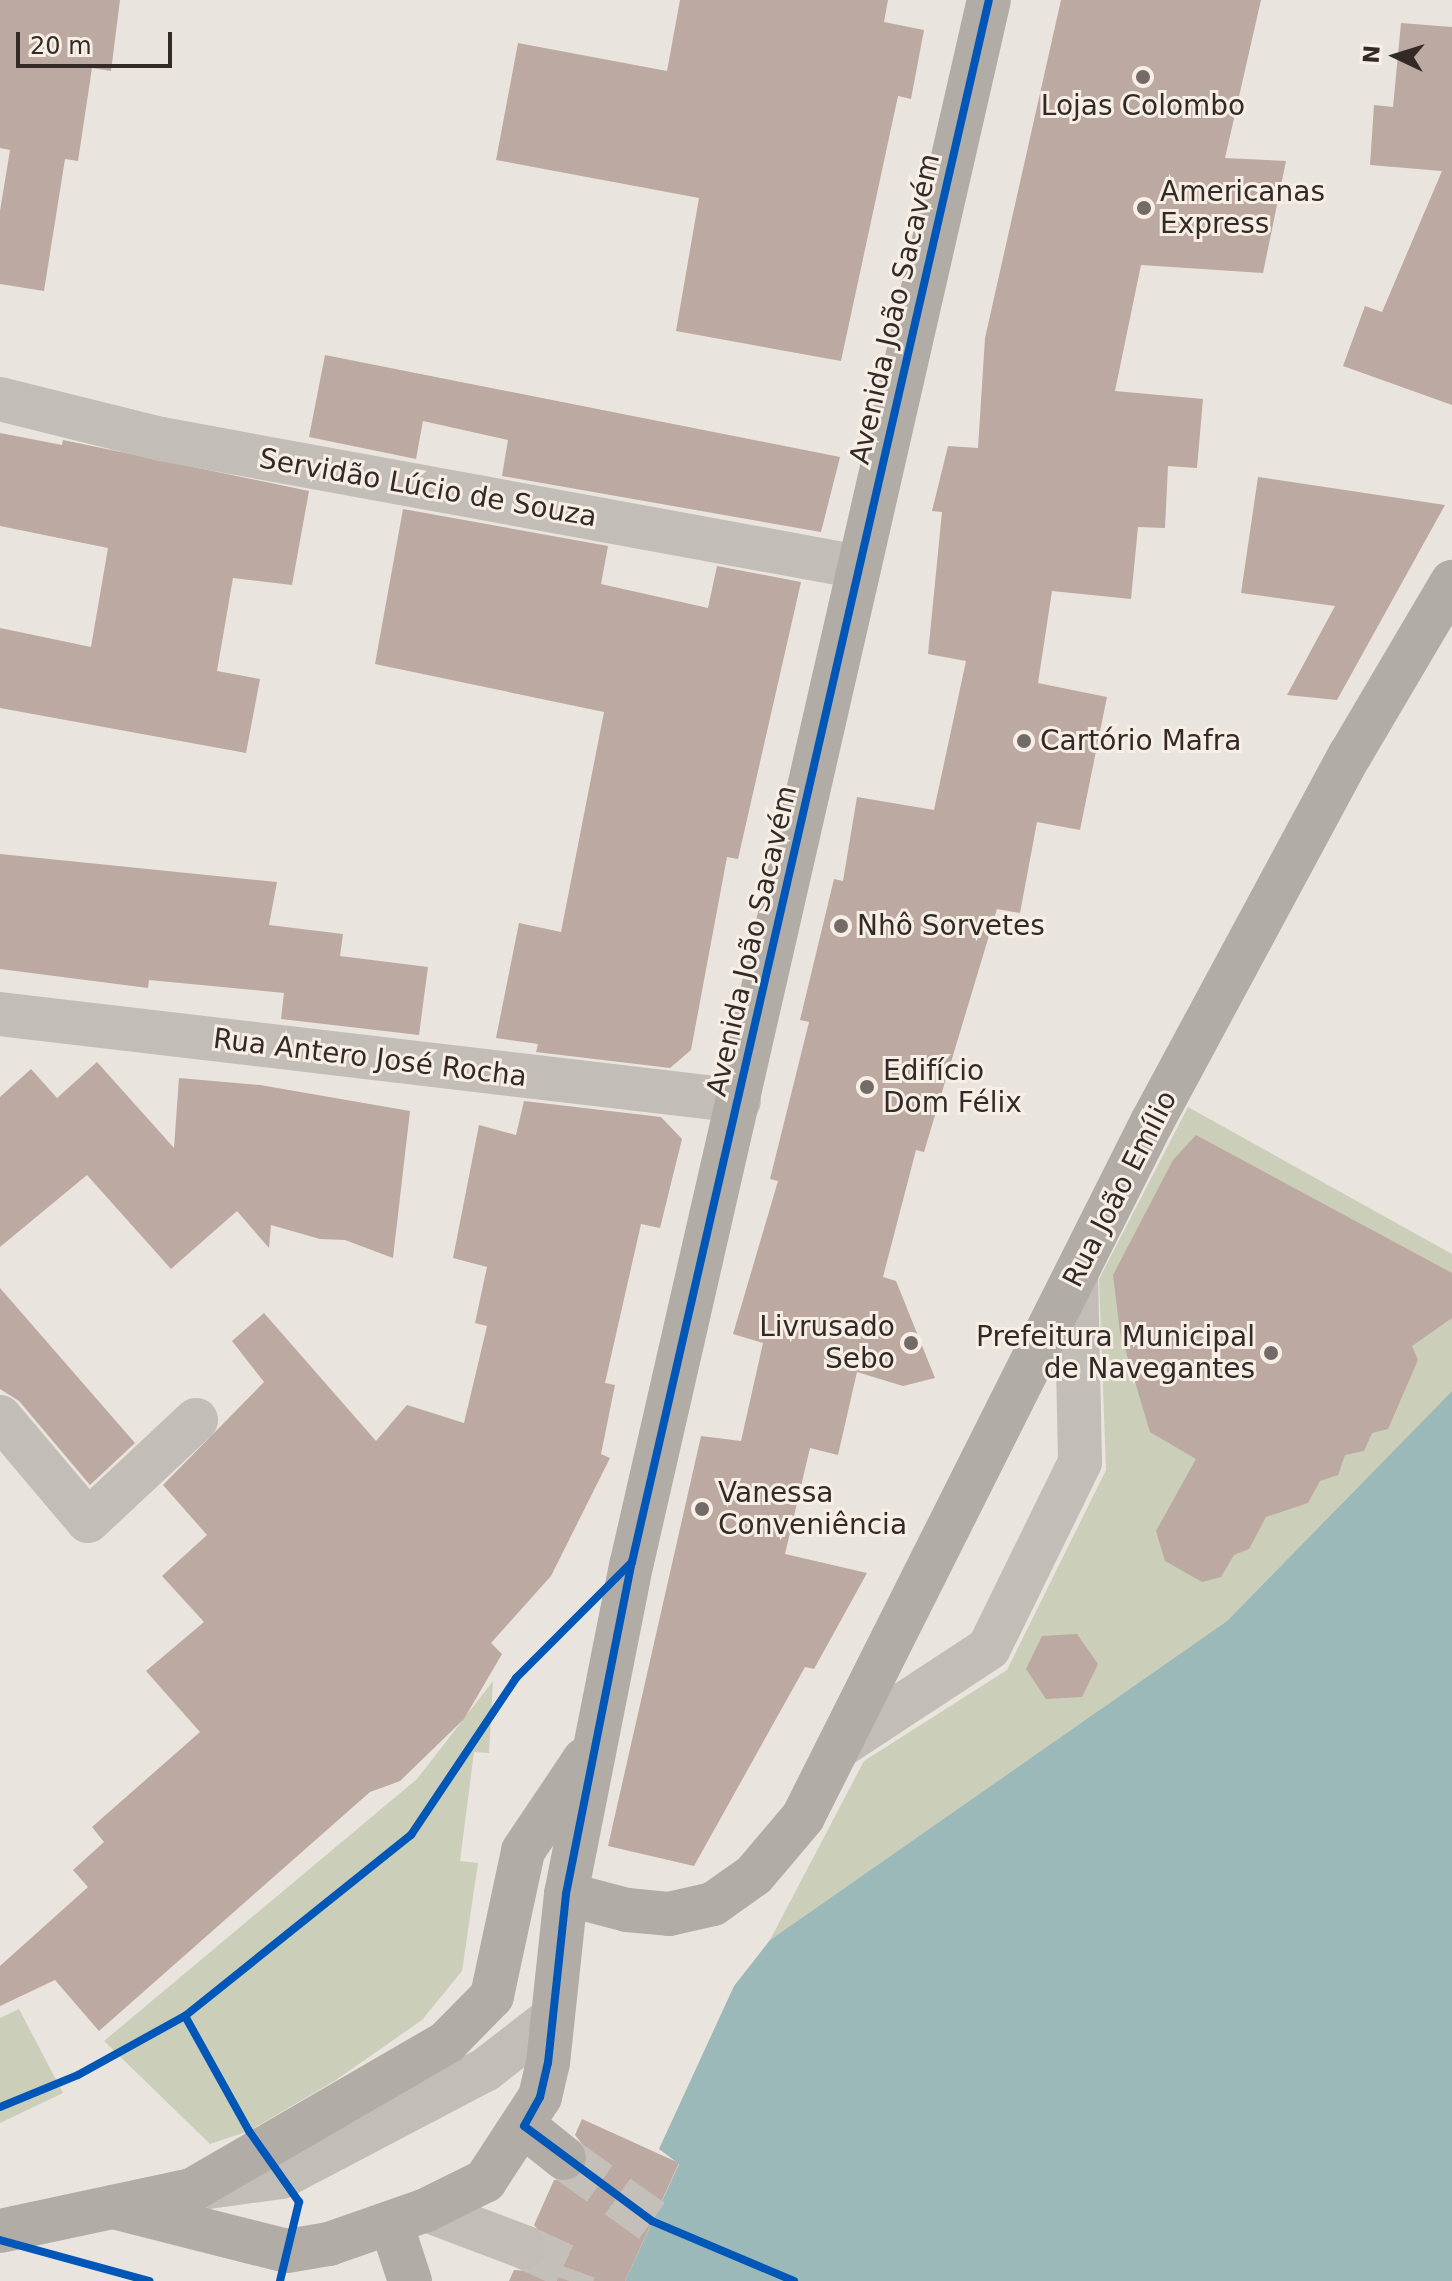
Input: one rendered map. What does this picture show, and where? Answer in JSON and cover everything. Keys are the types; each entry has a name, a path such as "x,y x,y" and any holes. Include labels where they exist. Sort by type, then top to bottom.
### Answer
{"main road":[{"name":"Avenida João Sacavém","path":"113,2207 287,2251 329,2244 408,2217 485,2181 524,2126 540,2097 566,1894 632,1562 989,0"},
{"name":"Rua João Emílio","path":"566,1894 627,1910 669,1914 713,1904 754,1875 803,1817 1076,1274 1350,755 1452,582"},
{"path":"0,2231 192,2190 447,2042 492,1996 523,1851 596,1743"},
{"path":"524,2126 564,2158"},
{"path":"408,2217 410,2281"}],"street":[{"name":"Servidão Lúcio de Souza","path":"0,399 161,439 859,567"},
{"name":"Rua Antero José Rocha","path":"0,1014 739,1101"},
{"path":"840,1746 989,1648 1080,1462 1076,1274"},
{"path":"0,1417 88,1521 196,1420"},
{"path":"192,2190 281,2177 485,2070 552,2018"},
{"path":"408,2217 524,2247"}],"green space":[{"path":"1188,1107 1452,1254 1452,1391 1227,1621 770,1940 864,1761 1007,1670 1106,1470 1099,1279"},
{"path":"493,1681 489,1753 474,1752 460,1861 478,1863 462,1971 422,2020 336,2080 249,2131 210,2144 104,2041 417,1779"},
{"path":"19,2009 63,2093 0,2123 0,2018"}],"water":[{"path":"1452,1391 1452,2281 625,2281 679,2164 659,2149 734,1986 770,1940 1227,1621"}],"building":[{"path":"0,0 120,0 111,71 92,68 78,161 65,159 44,291 0,284 0,211 10,150 0,148"},
{"path":"680,0 888,0 884,22 924,30 911,99 898,96 841,361 676,331 699,198 496,160 518,43 667,71"},
{"path":"1061,0 1261,0 1225,158 1286,161 1263,273 1141,265 1115,391 1203,399 1197,468 1168,466 1165,528 1138,527 1131,599 1052,591 1038,683 1107,697 1080,830 1037,822 1020,913 997,909 924,1152 916,1150 883,1277 896,1281 935,1378 903,1386 857,1372 838,1455 810,1448 785,1554 867,1573 814,1669 805,1667 694,1866 608,1846 701,1436 741,1441 763,1343 733,1334 778,1181 770,1179 809,1022 800,1020 834,879 843,881 857,797 934,810 966,661 928,654 942,512 932,511 948,446 978,448 985,338"},
{"path":"1401,23 1452,27 1452,405 1343,366 1365,306 1382,312 1442,171 1370,165 1374,105 1393,107"},
{"path":"325,355 840,457 821,532 502,476 508,440 423,421 416,459 309,437"},
{"path":"0,433 62,445 63,440 309,491 292,585 233,578 217,671 260,679 246,753 0,708 0,628 91,647 108,548 0,526"},
{"path":"1258,477 1445,505 1337,700 1287,695 1335,606 1241,593"},
{"path":"403,509 608,546 601,584 708,608 717,566 801,582 738,859 727,857 691,1050 670,1068 536,1052 538,1044 496,1038 519,923 561,932 604,712 375,664"},
{"path":"0,854 277,882 269,925 343,934 340,956 428,967 419,1035 281,1019 284,993 149,980 148,988 0,969"},
{"path":"97,1062 174,1148 179,1078 260,1085 410,1111 393,1258 345,1240 320,1239 271,1225 269,1248 237,1211 171,1269 87,1175 0,1247 0,1097 31,1069 57,1098"},
{"path":"524,1101 661,1117 682,1139 660,1228 641,1224 605,1383 615,1385 601,1454 610,1458 551,1576 491,1643 502,1654 464,1719 400,1781 370,1792 99,2031 55,1980 0,2006 0,1966 88,1887 73,1870 104,1842 92,1827 200,1732 146,1671 204,1622 162,1576 207,1535 163,1485 264,1382 232,1341 264,1313 376,1441 407,1405 464,1423 487,1326 475,1323 487,1267 453,1258 479,1125 516,1135"},
{"name":"Prefeitura Municipal de Navegantes","path":"1196,1135 1452,1273 1452,1318 1412,1346 1418,1360 1388,1429 1372,1433 1364,1451 1345,1455 1338,1475 1320,1481 1308,1503 1266,1517 1249,1549 1234,1555 1221,1577 1202,1582 1165,1561 1156,1531 1196,1459 1150,1432 1120,1332 1113,1275 1173,1160"},
{"path":"0,1288 135,1443 90,1485 19,1401 0,1389"},
{"path":"1077,1634 1098,1664 1082,1697 1046,1699 1026,1669 1042,1636"},
{"path":"582,2119 679,2163 625,2281 509,2281 514,2270 529,2271 547,2257 548,2242 534,2225 554,2180 572,2181 584,2173 587,2150 575,2135"}],"ferry route":[{"path":"652,2221 794,2281"}],"tunnel":[{"path":"564,2158 652,2221"},
{"path":"524,2247 574,2270 570,2281"}],"cycle path":[{"path":"794,2281 652,2221 524,2126 540,2097 548,2063 566,1894 632,1562 989,0"},
{"path":"0,2107 78,2075 185,2016 411,1835 516,1678 632,1562"},
{"path":"185,2016 249,2131 299,2202 280,2281"},
{"path":"0,2240 149,2281"}],"place":[{"name":"Lojas Colombo","path":"1143,77"},
{"name":"Americanas Express","path":"1144,208"},
{"name":"Cartório Mafra","path":"1024,741"},
{"name":"Nhô Sorvetes","path":"841,926"},
{"name":"Edifício Dom Félix","path":"867,1087"},
{"name":"Livrusado Sebo","path":"911,1343"},
{"name":"Prefeitura Municipal de Navegantes","path":"1271,1353"},
{"name":"Vanessa Conveniência","path":"702,1509"}]}
